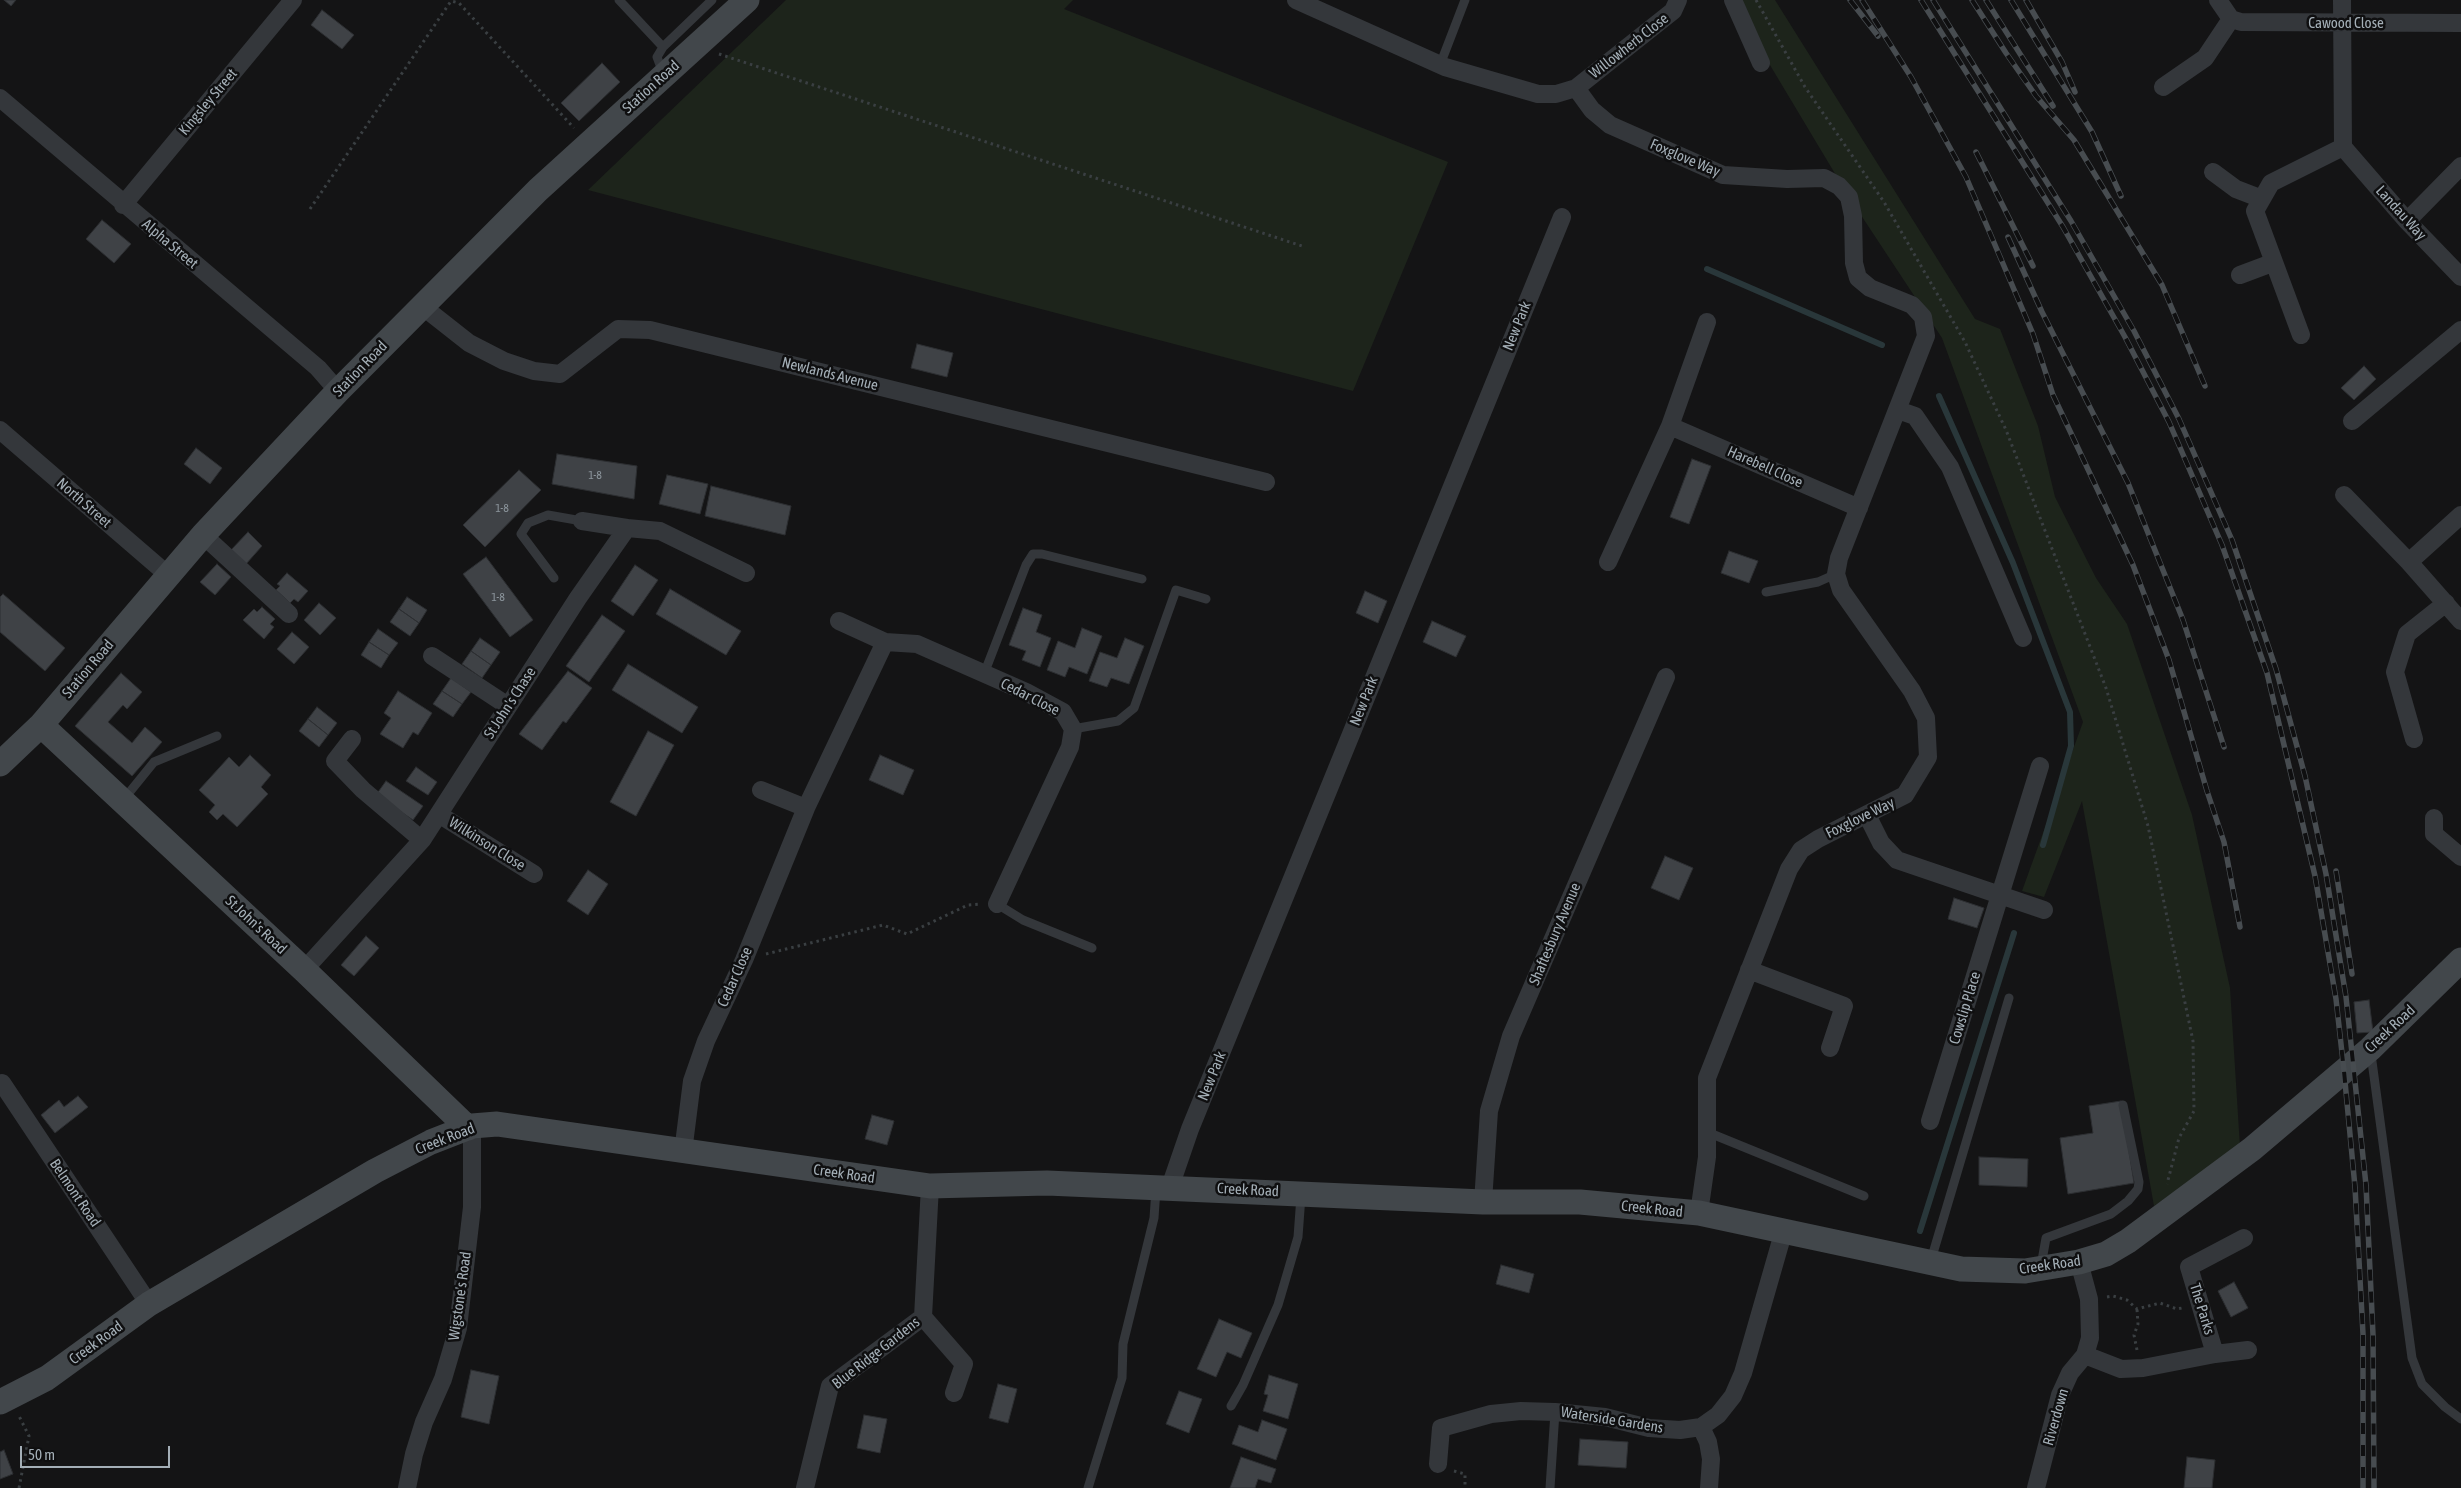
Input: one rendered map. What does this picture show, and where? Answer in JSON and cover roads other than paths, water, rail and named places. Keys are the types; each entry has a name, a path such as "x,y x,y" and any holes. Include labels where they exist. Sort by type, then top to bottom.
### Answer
{"street":[{"name":"Kingsley Street","path":"123,205 293,0"},
{"name":"Station Road","path":"0,764 41,725 203,534 338,391 538,190 747,0"},
{"path":"1296,0 1440,65 1538,94 1556,94 1576,88"},
{"name":"Willowherb Close","path":"1576,88 1673,11 1678,0"},
{"path":"1733,0 1761,64"},
{"path":"2163,87 2205,58 2231,19 2218,0"},
{"path":"2301,335 2272,262 2255,211 2271,184 2343,148 2342,0"},
{"name":"Cawood Close","path":"2231,19 2241,22 2461,23"},
{"name":"Foxglove Way","path":"1576,88 1592,110 1610,125 1723,176 1787,179 1824,178 1839,186 1849,197 1853,216 1854,263 1858,278 1870,288 1912,305 1922,317 1926,336 1839,558 1836,574 1842,590 1912,691 1926,718 1928,757 1905,795 1818,839 1801,850 1789,870 1707,1078 1707,1157 1699,1213"},
{"name":"Alpha Street","path":"0,98 123,205 318,368 338,391"},
{"name":"Landau Way","path":"2343,148 2461,277"},
{"path":"2407,220 2461,166"},
{"path":"2213,172 2236,189 2262,198"},
{"name":"New Park","path":"1163,1186 1190,1129 1562,217"},
{"path":"2240,275 2272,262"},
{"name":"Newlands Avenue","path":"422,306 469,343 504,361 534,371 560,374 618,329 650,330 1266,482"},
{"path":"1608,562 1670,426 1707,322"},
{"path":"2352,421 2461,330"},
{"path":"1898,410 1915,416 1950,467 2023,638"},
{"name":"Harebell Close","path":"1670,426 1860,508"},
{"name":"North Street","path":"0,430 168,575"},
{"path":"2344,495 2409,562 2461,621"},
{"path":"2409,562 2461,515"},
{"path":"582,521 660,531 746,573"},
{"name":"St John's Chase","path":"304,970 422,840 440,815 508,706 627,528"},
{"path":"203,534 289,614"},
{"path":"2414,739 2395,672 2407,634 2446,603"},
{"name":"Cedar Close","path":"839,621 885,642 917,644 1063,712 1072,729 1070,747 997,904"},
{"name":"Cedar Close","path":"683,1152 692,1081 706,1041 744,960 806,808 885,642"},
{"path":"432,656 508,706"},
{"name":"Shaftesbury Avenue","path":"1483,1202 1489,1111 1511,1036 1666,677"},
{"name":"St John's Road","path":"41,725 470,1127"},
{"path":"352,739 335,761 363,790 422,840"},
{"name":"Cowslip Place","path":"1930,1121 2040,766"},
{"path":"760,790 806,808"},
{"name":"Wilkinson Close","path":"440,815 534,874"},
{"path":"1867,815 1881,843 1897,860 2044,910"},
{"path":"2434,818 2434,834 2461,857"},
{"name":"Creek Road","path":"5,1400 47,1378 149,1304 375,1171 430,1142 470,1127 497,1124 930,1186 1046,1183 1163,1186 1483,1202 1580,1202 1699,1213 1961,1269 2025,1271 2040,1269 2079,1262 2114,1250 2252,1149 2370,1049 2461,960"},
{"path":"1749,970 1844,1006 1830,1048"},
{"name":"Belmont Road","path":"2,1083 149,1304"},
{"name":"Wigstone's Road","path":"407,1488 414,1454 424,1422 443,1378 458,1328 472,1207 470,1127"},
{"name":"Blue Ridge Gardens","path":"805,1488 830,1386 923,1317 930,1186"},
{"path":"1709,1488 1711,1460 1708,1442 1701,1427 1718,1415 1733,1396 1743,1373 1784,1230"},
{"name":"The Parks","path":"2215,1354 2189,1267 2244,1238"},
{"name":"Riverdown","path":"2036,1488 2060,1395 2070,1373 2084,1355 2090,1338 2089,1299 2079,1262"},
{"path":"923,1317 964,1364 954,1393"},
{"name":"The Parks","path":"2084,1355 2121,1369 2143,1368 2215,1354 2248,1350"},
{"name":"Waterside Gardens","path":"1438,1464 1441,1428 1491,1414 1554,1412 1605,1417 1650,1428 1680,1430 1701,1427"}],"lane":[{"path":"619,0 663,48"},
{"path":"664,76 657,57 663,48 712,0"},
{"path":"1440,65 1465,0"},
{"path":"554,578 521,534 528,523 548,515 582,521"},
{"path":"984,674 1026,565 1033,554 1042,554 1142,579"},
{"path":"1766,592 1818,582 1836,574"},
{"path":"1072,729 1118,721 1134,708 1176,590 1206,599"},
{"path":"123,801 154,762 217,736"},
{"path":"997,904 1022,920 1092,948"},
{"path":"1930,1263 2008,998"},
{"path":"2370,1049 2412,1358 2422,1384 2445,1407 2461,1419"},
{"path":"2040,1269 2046,1238 2111,1214 2128,1201 2138,1189 2139,1182 2123,1106"},
{"path":"1707,1132 1864,1196"},
{"path":"1088,1488 1122,1378 1122,1344 1163,1186"},
{"path":"1231,1406 1278,1305 1298,1237 1301,1193"},
{"path":"1550,1488 1554,1412"}],"waterway":[{"path":"1707,269 1882,345"},
{"path":"1939,396 2013,563 2070,712 2071,746 2043,845"},
{"path":"1920,1231 2014,933"}],"railway":[{"path":"1850,0 1878,36"},
{"path":"1862,0 1911,77 1966,177 2033,334 2053,395 2133,565 2169,660 2207,791 2224,842 2240,927"},
{"path":"1921,0 2063,227 2125,337 2169,422 2222,545 2267,673 2315,876 2336,999 2355,1187 2363,1334 2363,1488"},
{"path":"1933,0 2071,221 2134,331 2179,419 2232,540 2276,669 2305,776 2326,874 2346,997 2366,1185 2373,1335 2374,1488"},
{"path":"1972,0 2036,96 2074,140 2162,285 2205,386"},
{"path":"1986,0 2053,106"},
{"path":"2011,0 2092,132 2121,196"},
{"path":"2026,0 2062,62 2075,92"},
{"path":"1976,152 2033,266"},
{"path":"2008,237 2042,312 2128,483 2183,620 2224,747"},
{"path":"2336,871 2352,974"}]}
